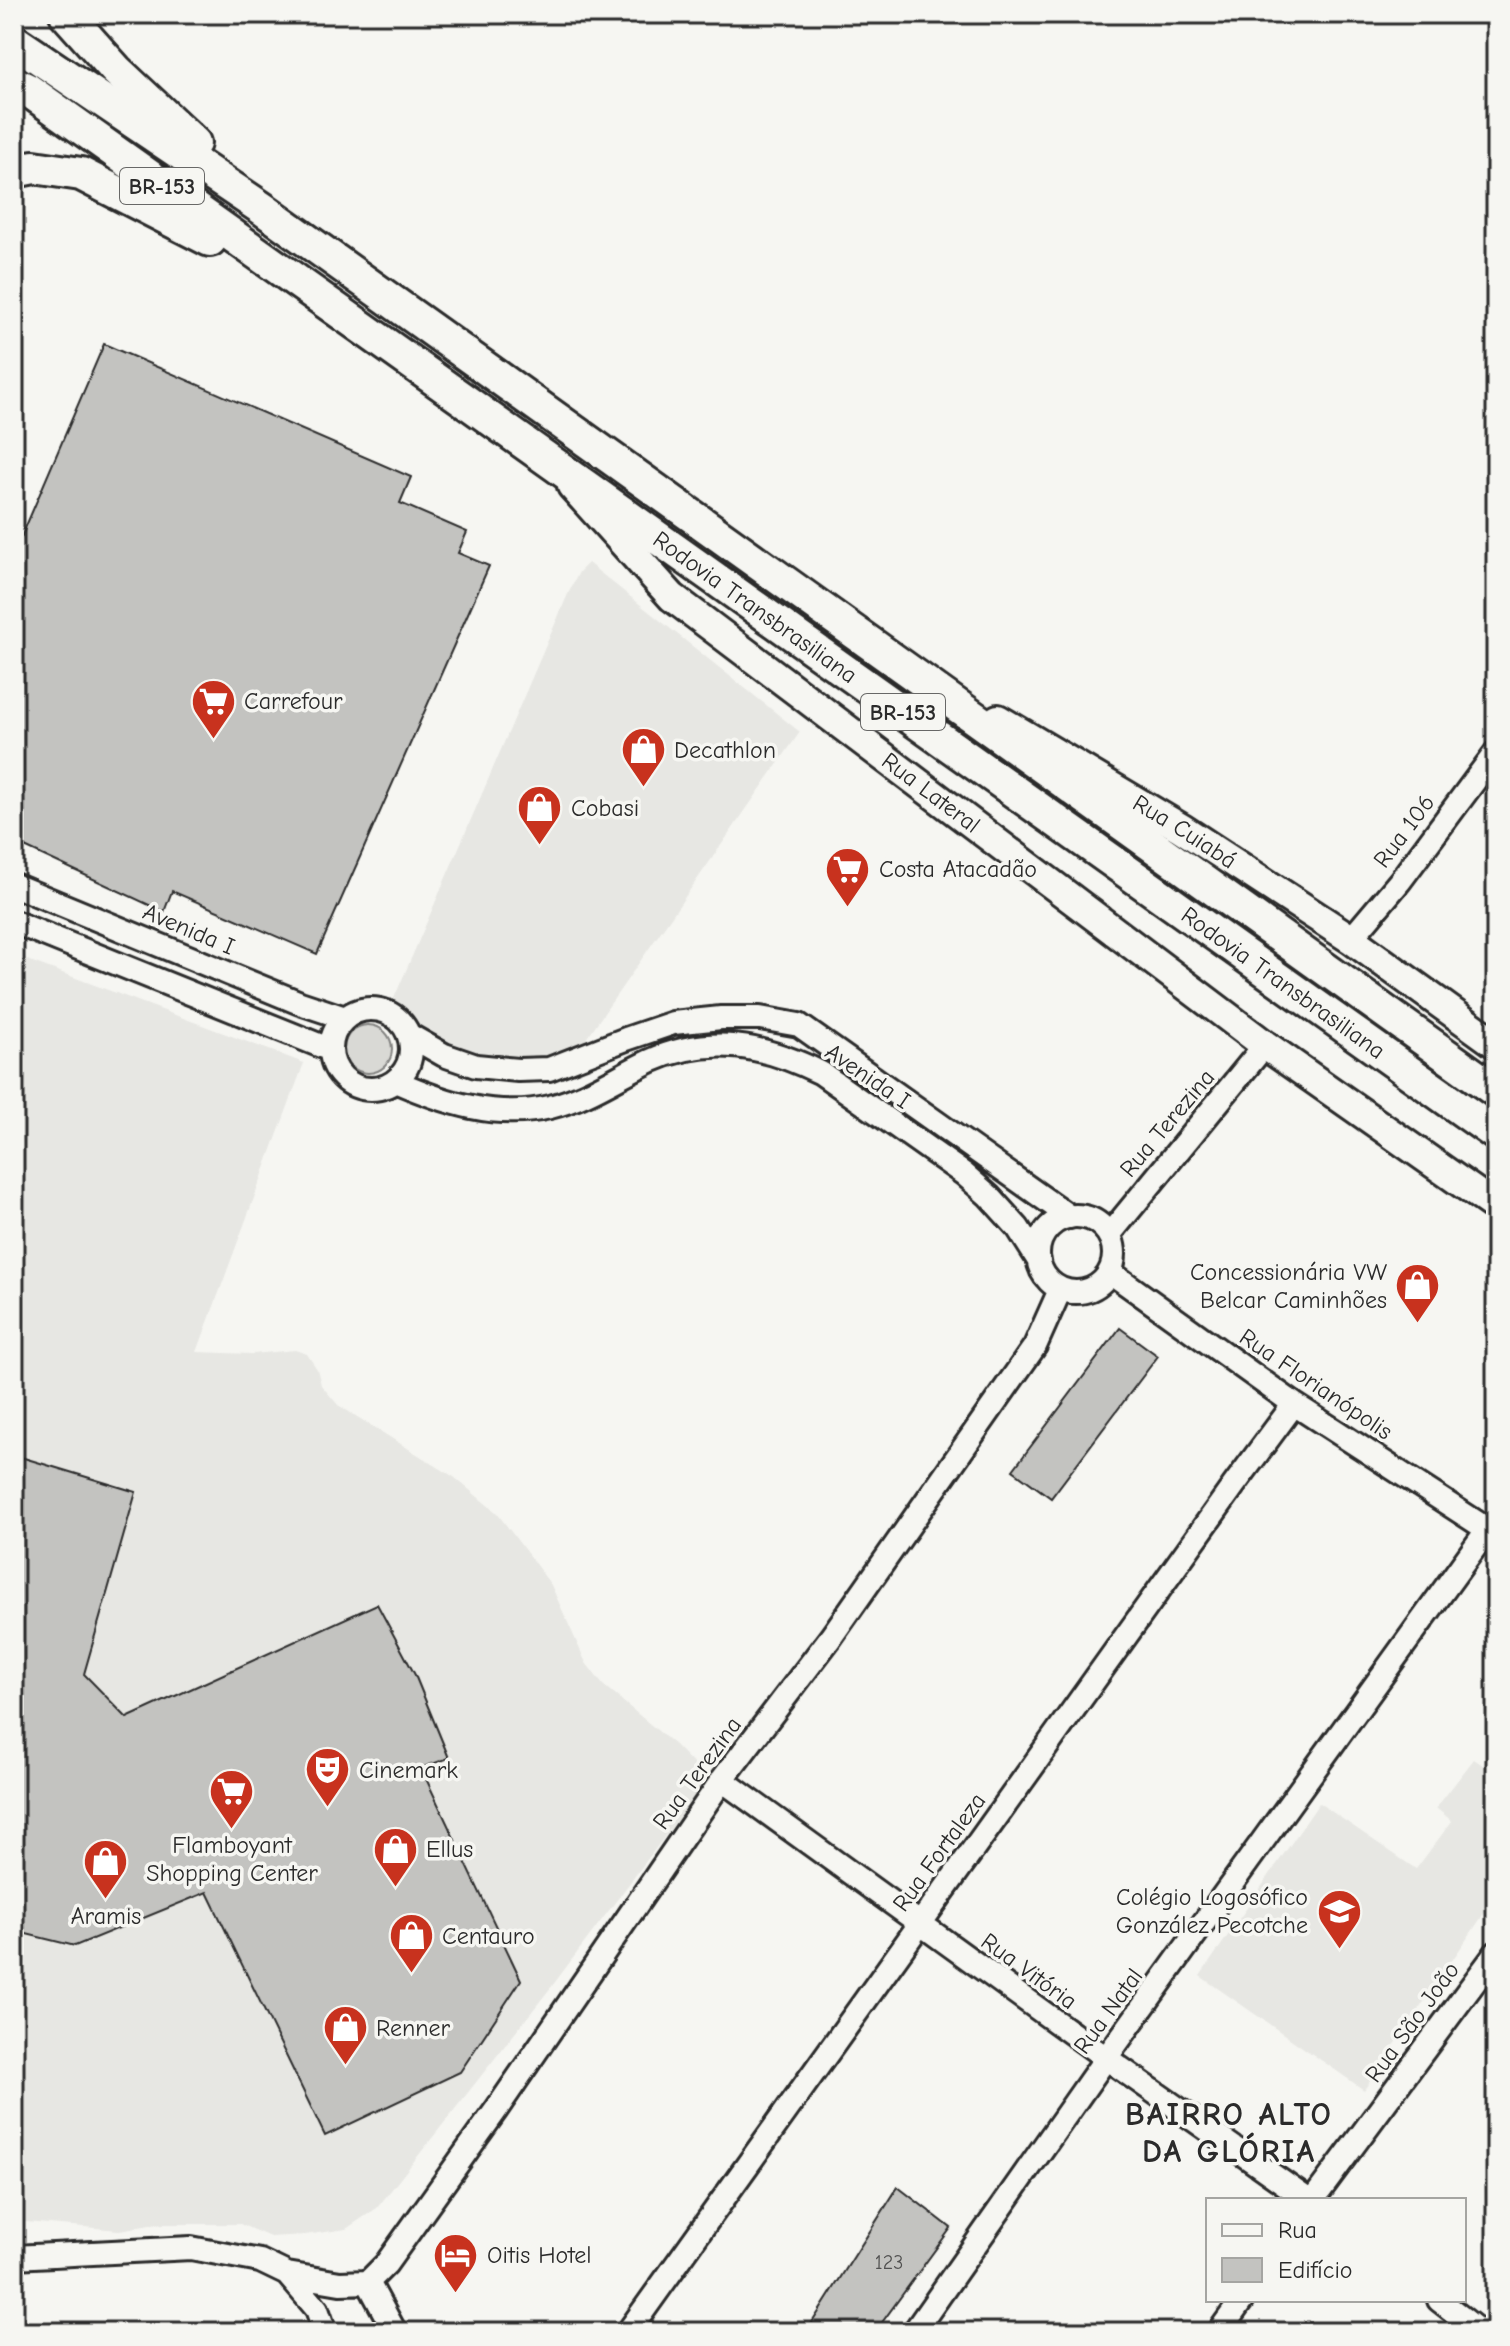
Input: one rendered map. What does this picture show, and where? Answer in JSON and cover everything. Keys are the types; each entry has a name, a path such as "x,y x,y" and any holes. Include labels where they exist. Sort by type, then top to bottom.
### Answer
{"highway":[{"path":"66,14 116,70 263,209"},
{"name":"Rodovia Transbrasiliana","path":"14,41 263,209 1496,1091"},
{"name":"Rodovia Transbrasiliana","path":"14,83 1496,1134"},
{"path":"14,171 34,167 81,174 309,291"}],"main road":[{"name":"Rua Lateral","path":"550,461 672,597 1265,1045 1496,1207"},
{"name":"Rua Cuiabá","path":"861,637 1181,828 1351,939 1496,1044"}],"street":[{"name":"Rua 106","path":"1351,939 1400,881 1496,752"},
{"name":"Avenida I","path":"14,885 300,1003 345,1018"},
{"path":"14,922 331,1050"},
{"path":"381,1009 402,1023 409,1035 410,1060 404,1072 383,1087 359,1087 339,1073 333,1062 332,1038 345,1018 356,1011 381,1009"},
{"name":"Avenida I","path":"409,1035 444,1055 476,1066 518,1070 549,1069 673,1023 760,1018 799,1025 1070,1217"},
{"name":"Avenida I","path":"395,1081 431,1097 506,1112 548,1108 587,1095 651,1061 687,1048 727,1044 764,1050 821,1073 964,1174 1018,1228 1039,1261"},
{"name":"Rua Terezina","path":"1109,1235 1265,1045"},
{"path":"1070,1217 1090,1218 1099,1222 1109,1235 1114,1253 1110,1272 1088,1291 1060,1290 1043,1272 1039,1261 1042,1237 1059,1221 1070,1217"},
{"name":"Rua Florianópolis","path":"1110,1272 1294,1404 1492,1532"},
{"name":"Rua Terezina","path":"368,2282 386,2264 496,2110 722,1780 831,1637 1035,1346 1060,1290"},
{"name":"Rua Fortaleza","path":"628,2332 1294,1404"},
{"name":"Rua Natal","path":"914,2332 1106,2058 1492,1532"},
{"name":"Rua Vitória","path":"722,1780 1106,2058 1308,2198"},
{"name":"Rua São João","path":"1312,2198 1496,1953"},
{"path":"14,2257 191,2248 260,2261 287,2274 340,2283 368,2282 395,2332"},
{"path":"287,2274 317,2309 325,2332"},
{"path":"1219,2332 1241,2302"},
{"path":"1442,2302 1480,2332"}],"shaded area":[{"path":"588,563 800,732 572,1059 555,1071 440,1049 392,1003 568,594 579,572"},
{"path":"14,955 304,1063 197,1352 252,1354 295,1350 307,1354 317,1369 321,1385 338,1405 454,1477 497,1513 551,1585 586,1663 603,1685 675,1745 708,1779 552,1986 377,2208 346,2229 270,2237 240,2224 157,2224 119,2230 14,2221"},
{"path":"368,1025 385,1032 392,1049 385,1066 368,1073 351,1066 344,1049 351,1032"},
{"name":"Colégio Logosófico González Pecotche","path":"1474,1759 1496,1774 1496,1896 1364,2090 1200,1976 1319,1803 1416,1869 1452,1821 1436,1808"}],"building":[{"name":"Carrefour","path":"104,344 411,477 400,503 467,532 458,553 489,566 317,954 172,891 164,912 14,842 14,554"},
{"path":"1120,1328 1158,1356 1051,1498 1013,1470"},
{"name":"Flamboyant Shopping Center","path":"14,1455 136,1492 84,1674 127,1718 377,1604 415,1675 449,1758 421,1768 521,1980 460,2072 325,2136 207,1892 75,1946 14,1931"},
{"path":"898,2187 951,2228 875,2332 806,2332"}],"place":[{"name":"Carrefour","path":"213,740"},
{"name":"Decathlon","path":"643,789"},
{"name":"Cobasi","path":"540,847"},
{"name":"Costa Atacadão","path":"848,908"},
{"name":"Concessionária VW Belcar Caminhões","path":"1418,1325"},
{"name":"Cinemark","path":"328,1809"},
{"name":"Flamboyant Shopping Center","path":"232,1830"},
{"name":"Ellus","path":"395,1888"},
{"name":"Aramis","path":"106,1901"},
{"name":"Colégio Logosófico González Pecotche","path":"1339,1950"},
{"name":"Centauro","path":"411,1975"},
{"name":"Renner","path":"345,2067"},
{"name":"Oitis Hotel","path":"456,2294"}],"district":[{"name":"BAIRRO ALTO DA GLÓRIA","path":"1229,2132"}]}
